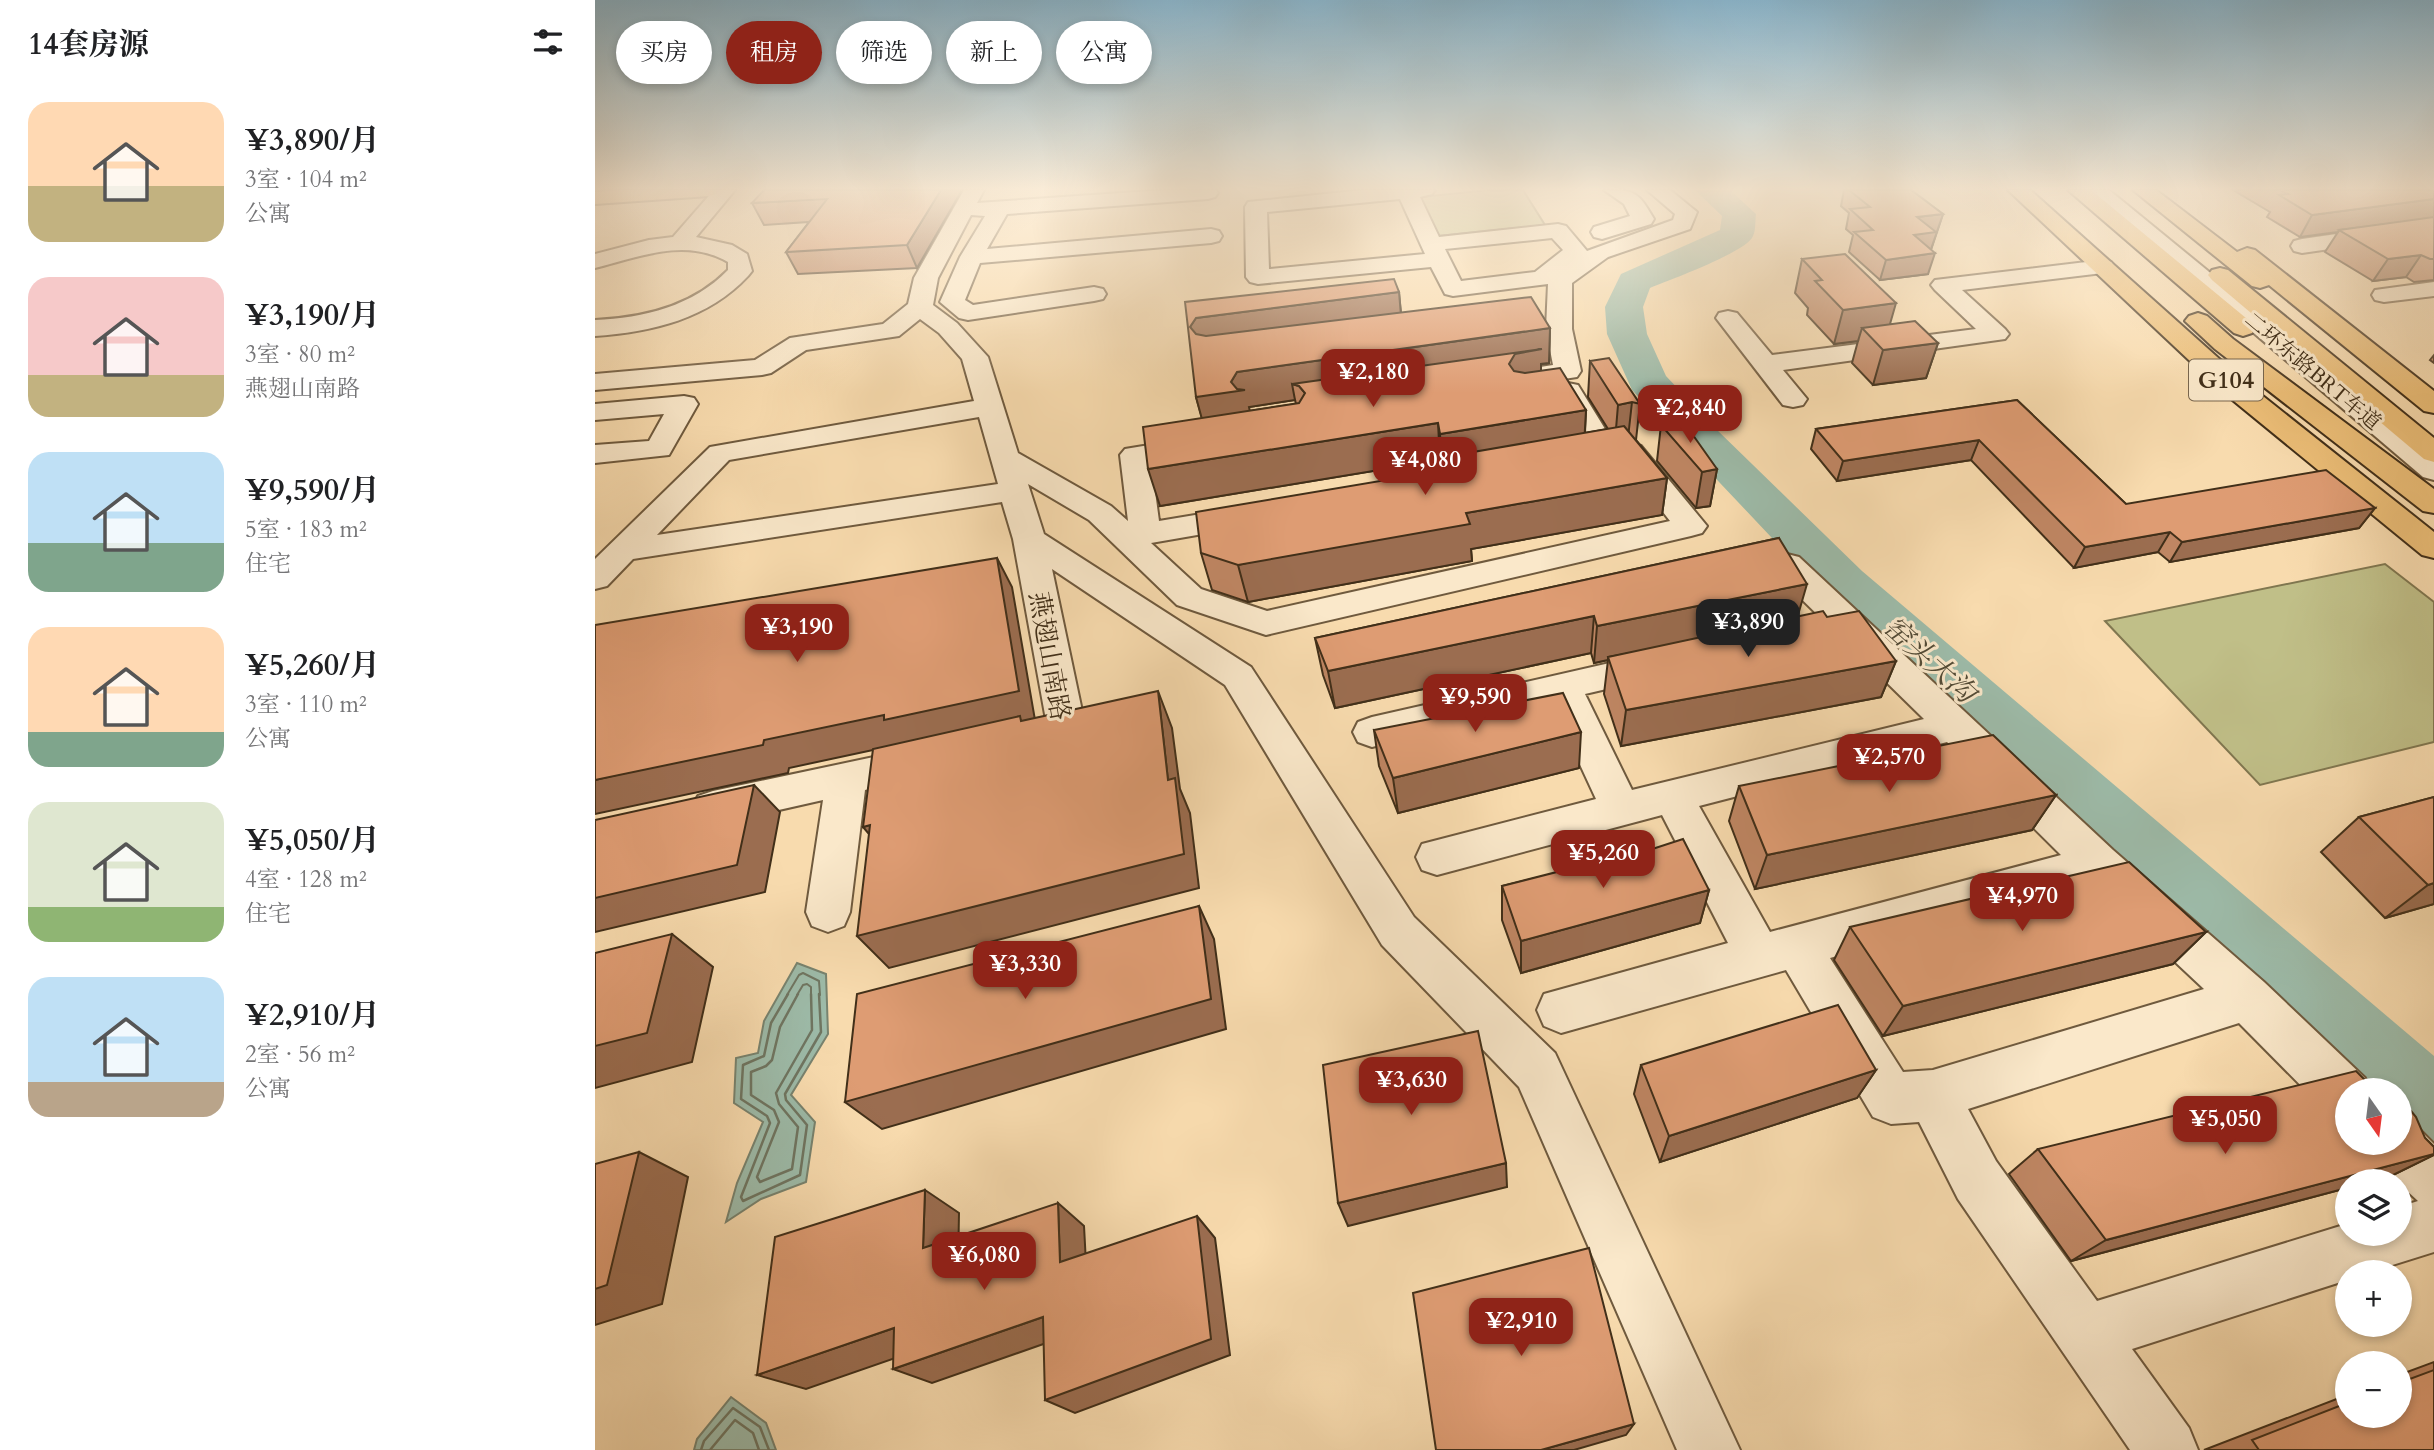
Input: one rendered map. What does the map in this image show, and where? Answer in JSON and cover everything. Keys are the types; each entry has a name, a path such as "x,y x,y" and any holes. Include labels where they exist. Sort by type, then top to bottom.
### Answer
{"main road":[{"name":"G104","path":"2093,258 2234,387 2434,548"},
{"path":"2127,258 2224,344 2434,504"},
{"path":"2159,258 2434,489"},
{"path":"2199,258 2434,453"},
{"path":"2230,258 2317,325 2434,430"},
{"path":"2250,258 2434,405"}],"street":[{"path":"595,328 640,322 677,312 708,299 729,285 740,271 737,258"},
{"path":"595,382 762,367 799,343 890,331 920,307 926,278 940,258"},
{"path":"971,258 952,302 968,313 1094,294"},
{"path":"1257,258 1258,278 1396,258"},
{"path":"1438,258 1453,289 1542,278 1568,258"},
{"path":"1004,457 1135,536 1189,597 1266,623 1691,526 1629,450 1593,456 1568,391 1493,392 1568,371 1559,317 1560,281 1592,258"},
{"name":"二环东路BRT车道","path":"2177,258 2434,471"},
{"path":"1765,364 1996,334 1943,285 2103,267"},
{"path":"2384,295 2434,289"},
{"name":"燕翅山南路","path":"920,307 948,328 975,357 1028,539 1067,730 1002,744"},
{"path":"1532,321 1559,317"},
{"path":"1728,318 1793,399"},
{"path":"595,412 684,404 659,449 595,454"},
{"path":"595,578 720,453 990,407"},
{"path":"1135,536 1135,455 1230,441"},
{"path":"623,550 1014,491"},
{"path":"1135,536 1280,510"},
{"path":"1028,539 1238,676 1398,931 1537,1070 1709,1450"},
{"path":"1787,565 2098,863 2247,998 2335,1084"},
{"path":"1808,634 1849,625"},
{"path":"1372,732 1562,686 1685,660"},
{"path":"1562,686 1621,809"},
{"path":"1437,857 1954,726"},
{"path":"688,814 950,756"},
{"path":"828,912 846,779"},
{"path":"1673,796 1778,952 1891,1099 1933,1095 2247,998"},
{"path":"1561,1010 2098,863"},
{"path":"1933,1095 1977,1180 2167,1450"},
{"path":"2407,1155 2434,1181"},
{"path":"2086,1334 2434,1224"}],"shaded area":[{"path":"2385,564 2434,602 2434,742 2260,785 2105,621"}],"water":[{"path":"797,963 826,974 828,1034 791,1095 815,1122 806,1182 761,1199 726,1222 737,1183 763,1122 734,1103 736,1058 758,1053 764,1021"},
{"path":"731,1397 766,1423 776,1450 694,1450 697,1439"}],"building":[{"path":"1849,258 1896,303 1843,310 1815,281 1822,280 1802,259"},
{"path":"1394,279 1399,292 1196,318 1190,327 1196,334 1206,336 1531,297 1550,328 1237,372 1231,382 1237,389 1245,390 1196,397 1185,302"},
{"path":"1915,321 1938,343 1883,350 1862,328"},
{"path":"1542,349 1515,354 1509,364 1514,371 1525,373 1560,368 1586,410 1440,434 1438,423 1148,469 1143,427 1299,403 1305,393 1299,386 1292,384"},
{"path":"1609,358 1640,404 1632,402 1618,405 1590,361"},
{"path":"2017,400 2126,504 2326,470 2375,508 2182,542 2170,532 2085,547 1979,440 1843,461 1816,429"},
{"path":"1683,421 1717,469 1702,472 1661,425"},
{"path":"1624,426 1667,478 1466,513 1470,524 1238,565 1201,553 1196,512 1446,470 1444,457"},
{"path":"1779,538 1807,584 1597,626 1594,616 1328,671 1315,638"},
{"path":"997,558 1019,691 884,720 884,715 764,740 763,745 595,780 595,625"},
{"path":"1823,611 1827,617 1859,611 1896,661 1626,710 1608,657"},
{"path":"1158,691 1168,780 1175,778 1184,854 857,936 870,825 863,827 873,749 1020,716 1021,721"},
{"path":"1563,693 1581,732 1393,778 1374,730"},
{"path":"1993,735 2056,795 1767,855 1739,786"},
{"path":"754,785 737,865 595,898 595,820"},
{"path":"2434,797 2434,883 2428,885 2359,817"},
{"path":"1683,839 1709,890 1521,941 1502,886 1639,851 1640,853"},
{"path":"2129,862 2206,932 1903,1006 1850,927"},
{"path":"1199,906 1211,999 845,1102 857,994"},
{"path":"672,934 647,1033 595,1046 595,953"},
{"path":"1838,1005 1876,1070 1669,1136 1641,1065"},
{"path":"1478,1031 1506,1163 1338,1203 1323,1065"},
{"path":"2356,1071 2363,1078 2335,1078 2335,1155 2412,1155 2412,1112 2425,1138 2434,1147 2434,1154 2377,1169 2335,1169 2335,1180 2106,1240 2038,1149"},
{"path":"639,1152 607,1285 595,1289 595,1164"},
{"path":"925,1190 923,1248 1058,1203 1060,1262 1197,1216 1211,1339 1045,1400 1043,1317 893,1369 894,1328 757,1375 775,1237"},
{"path":"1589,1248 1634,1424 1541,1450 1436,1450 1413,1293"},
{"path":"2434,1370 2434,1450 2259,1450 2252,1440 2335,1408 2335,1428 2412,1428 2412,1378"}],"waterway":[{"name":"窑头大沟","path":"1691,258 1634,282 1624,307 1627,334 1647,381 1844,583 2434,1108"}]}
